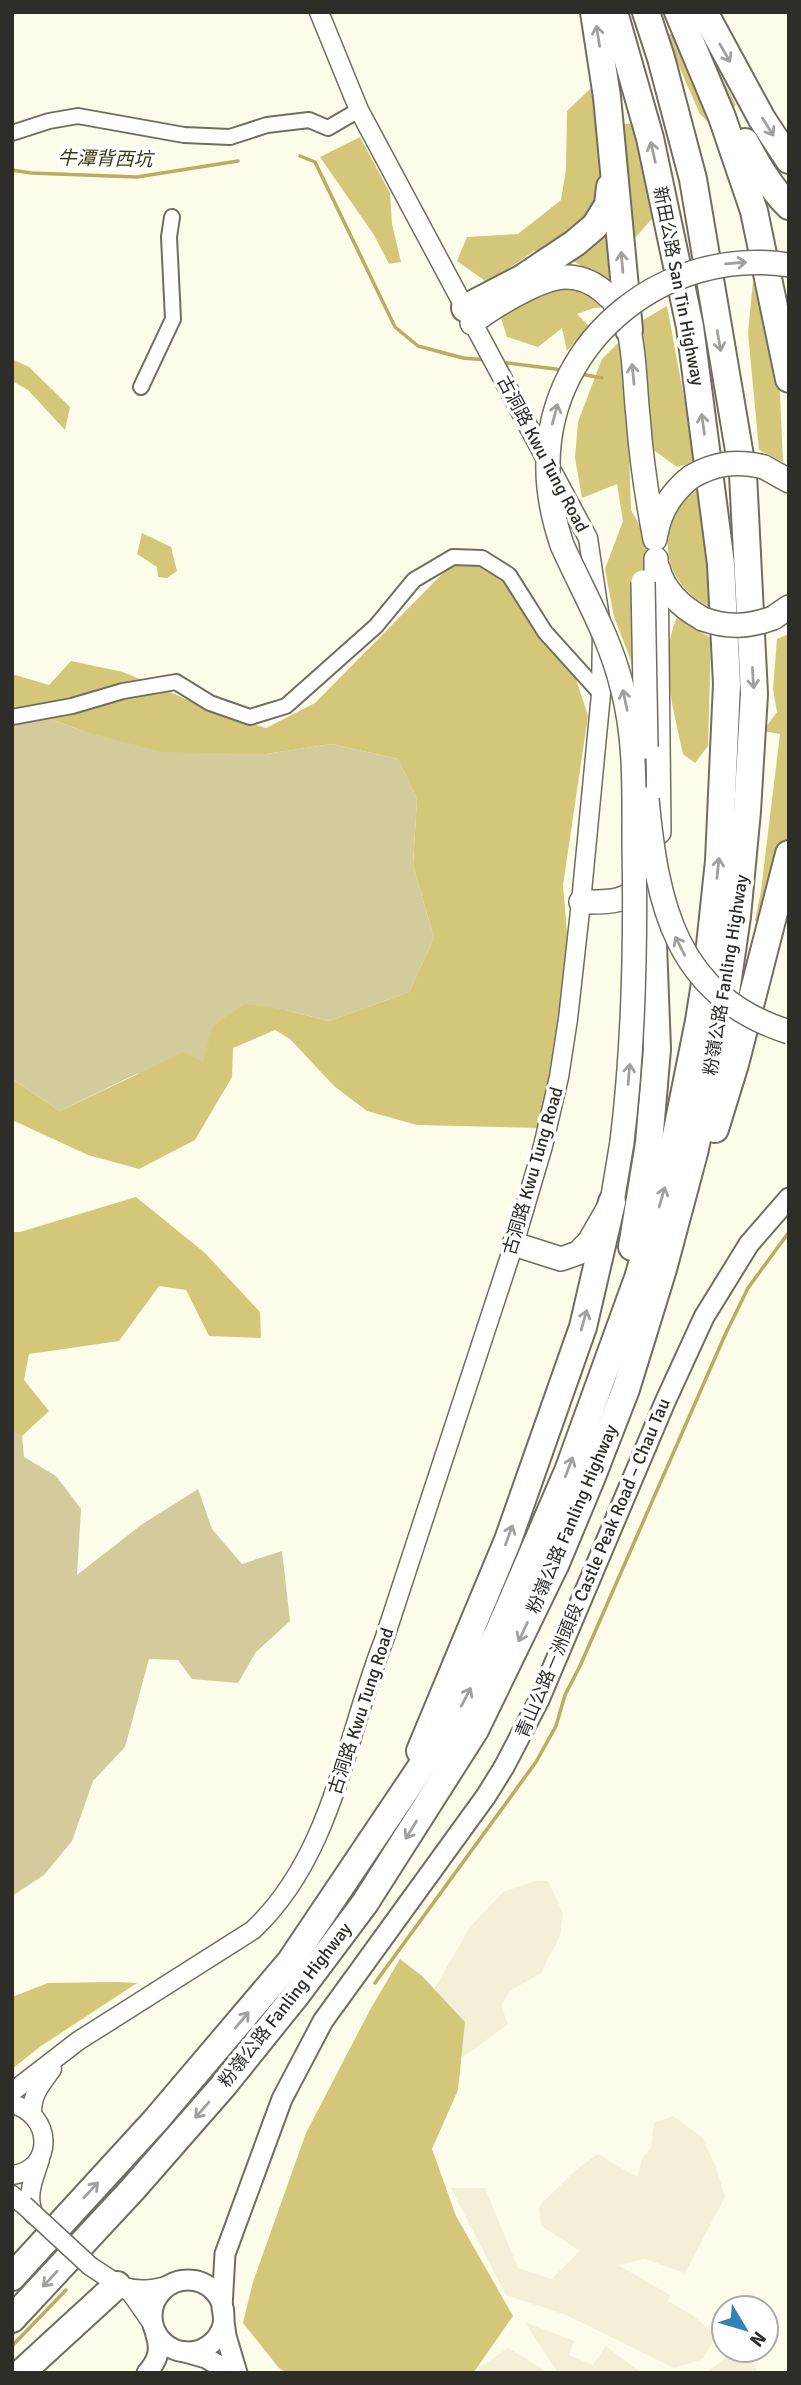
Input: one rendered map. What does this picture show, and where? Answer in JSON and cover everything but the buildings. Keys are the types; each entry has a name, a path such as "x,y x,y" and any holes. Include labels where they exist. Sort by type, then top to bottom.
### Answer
{"highway":[{"path":"594,12 607,97 629,330"},
{"name":"新田公路 San Tin Highway","path":"614,12 650,138 687,314 721,564"},
{"name":"新田公路 San Tin Highway","path":"646,12 693,179 743,474 748,561"},
{"path":"679,12 757,165 789,206"},
{"path":"679,12 749,192 763,246 789,379"},
{"path":"704,12 719,43 789,160"},
{"path":"468,316 575,243 595,226 608,205 613,168"},
{"name":"粉嶺公路 Fanling Highway","path":"12,2319 132,2190 223,2086 365,1903 480,1722 556,1563 626,1389 663,1269 694,1153 725,1002 747,811 754,694 748,561"},
{"name":"粉嶺公路 Fanling Highway","path":"12,2277 155,2121 278,1978 454,1718 499,1631 568,1471 638,1278 668,1175 699,1021 719,861 726,748 727,684 721,564"},
{"path":"626,1389 679,1251 750,1007 789,854"},
{"path":"611,1355 649,1143 657,1049 653,944 654,864"},
{"path":"750,1007 770,962 789,932"},
{"path":"403,1796 508,1540 583,1327 612,1202"},
{"path":"21,2373 117,2285"}],"main road":[{"path":"514,1244 561,1259 578,1253 589,1242 612,1202 622,1142 631,1052 635,975 631,727 616,664 562,545 556,525 548,482 549,439 561,392 575,365 605,324 632,302 667,281 709,267 757,262 789,265"},
{"path":"468,316 557,278 588,282 613,299 629,330 643,480 660,574 674,598 703,619 731,626 759,623 781,612"},
{"path":"582,902 614,902 626,898 639,890 654,864 659,830 655,549 657,524 670,498 691,477 714,466 726,463 752,464 764,467 789,481"},
{"path":"643,480 647,799 655,863 673,932 687,960 711,987 731,1004 760,1021 789,1032"},
{"name":"青山公路－洲頭段 Castle Peak Road – Chau Tau","path":"225,2253 277,2110 300,2061 323,2021 486,1796 504,1767 539,1700 669,1392 704,1317 749,1244 789,1198"},
{"path":"148,2373 159,2353 152,2312 155,2300 162,2291 180,2282 202,2276 225,2253"},
{"path":"225,2253 222,2303 234,2373"},
{"path":"148,2373 164,2358 208,2346 222,2327 222,2303 216,2293 206,2285 180,2282"},
{"path":"154,2329 164,2344 206,2358 234,2373"}],"street":[{"name":"古洞路 Kwu Tung Road","path":"12,2092 78,2041 253,1930 277,1905 305,1861 326,1816 370,1673 384,1640 514,1244 543,1146 559,1077 582,902 601,694 602,632 588,538 359,110 319,12"},
{"path":"12,132 78,116 184,135 230,136 283,122 309,120 328,128 359,110"},
{"path":"141,387 173,319 169,237 172,217"},
{"path":"12,717 72,706 123,691 176,682 209,703 250,717 286,706 376,626 414,580 453,557 482,558 509,575 545,632 601,694"},
{"path":"32,2112 32,2101 37,2090 55,2065 78,2041"},
{"path":"12,2104 32,2112 43,2131 42,2152 29,2203 23,2205"},
{"path":"12,2175 28,2170 42,2152"},
{"path":"12,2182 18,2188 23,2205 90,2266 138,2301 154,2329"},
{"path":"117,2285 134,2290 154,2290 180,2282"}],"shaded area":[{"path":"696,28 736,105 710,124 700,114 665,35"},
{"path":"592,87 621,124 632,124 645,152 658,212 634,239 611,248 638,268 639,287 614,275 608,307 594,308 577,314 589,326 567,351 562,328 538,347 507,337 500,315 589,270 551,249 534,251 488,283 457,261 467,237 518,234 561,200 566,169 567,111"},
{"path":"360,137 390,193 392,224 401,262 389,264 374,235 320,157"},
{"path":"753,281 770,343 780,395 783,462 759,450 748,333"},
{"path":"667,306 696,462 677,467 655,451 629,453 631,510 645,535 649,582 637,689 630,658 614,617 605,569 623,521 617,484 582,498 575,458 578,422 602,359 638,323"},
{"path":"12,359 29,367 70,407 65,430 28,390 12,381"},
{"path":"702,486 712,608 697,599 676,576 670,562 668,546 669,531 675,515 685,500"},
{"path":"142,533 171,547 177,571 167,578 158,577 157,567 137,554"},
{"path":"476,556 527,597 569,657 588,716 563,885 568,945 559,1065 542,1128 417,1125 367,1111 334,1086 290,1039 275,1030 233,1048 232,1077 195,1140 139,1169 88,1155 12,1120 12,1079 60,1111 184,1052 203,1062 213,1026 244,1004 285,1010 329,1021 409,992 434,938 413,865 417,799 398,759 332,744 266,754 162,752 83,731 12,705 12,674 49,685 71,661 123,672 221,714 266,728 315,703 448,568"},
{"path":"677,617 711,638 708,746 695,763 683,754 672,703 669,650"},
{"path":"789,634 789,830 781,926 755,921 780,734 763,731 777,712 773,689 777,639"},
{"path":"12,705 83,731 266,754 332,744 398,759 417,799 413,865 434,938 409,992 329,1021 285,1010 203,1062 136,1074 60,1111 12,1079"},
{"path":"136,1197 205,1253 260,1312 261,1338 209,1336 186,1290 159,1286 119,1341 29,1354 24,1380 49,1411 22,1436 12,1432 12,1232 20,1232"},
{"path":"12,1432 22,1436 24,1457 56,1476 81,1509 77,1575 141,1525 198,1489 212,1529 242,1564 282,1551 290,1621 256,1652 238,1683 192,1679 178,1660 149,1659 125,1747 93,1781 72,1841 44,1875 12,1896"},
{"path":"535,1881 548,1881 563,1913 560,1936 541,1973 510,1991 501,2006 508,2024 446,2070 422,2010 470,1927 503,1892"},
{"path":"400,1959 422,1976 465,2022 458,2090 432,2149 456,2216 513,2316 471,2373 287,2373 279,2368 243,2323 253,2282 306,2133 371,2008"},
{"path":"48,1983 137,1983 41,2046 12,2069 12,1997"},
{"path":"673,2116 702,2137 716,2167 725,2197 685,2273 645,2259 618,2265 670,2295 668,2301 692,2315 710,2330 710,2346 703,2359 674,2368 566,2315 506,2295 451,2188 485,2188 518,2268 551,2279 580,2251 541,2226 539,2206 577,2169 598,2154 637,2177 643,2157 651,2148 654,2123"},
{"path":"525,2322 574,2341 569,2355 593,2365 606,2346 641,2373 558,2373"},
{"path":"508,2348 543,2369 545,2373 476,2373 480,2367"},
{"path":"718,2364 754,2364 758,2373 707,2373"}],"waterway":[{"path":"300,156 315,162 395,327 418,346 463,358 486,360"},
{"name":"牛潭背西坑","path":"12,170 137,177 238,161"},
{"path":"501,362 563,370"},
{"path":"581,374 602,378"},
{"path":"375,1983 536,1762 556,1726 565,1695 725,1335 748,1288 789,1232"},
{"path":"12,2346 66,2290"}]}
